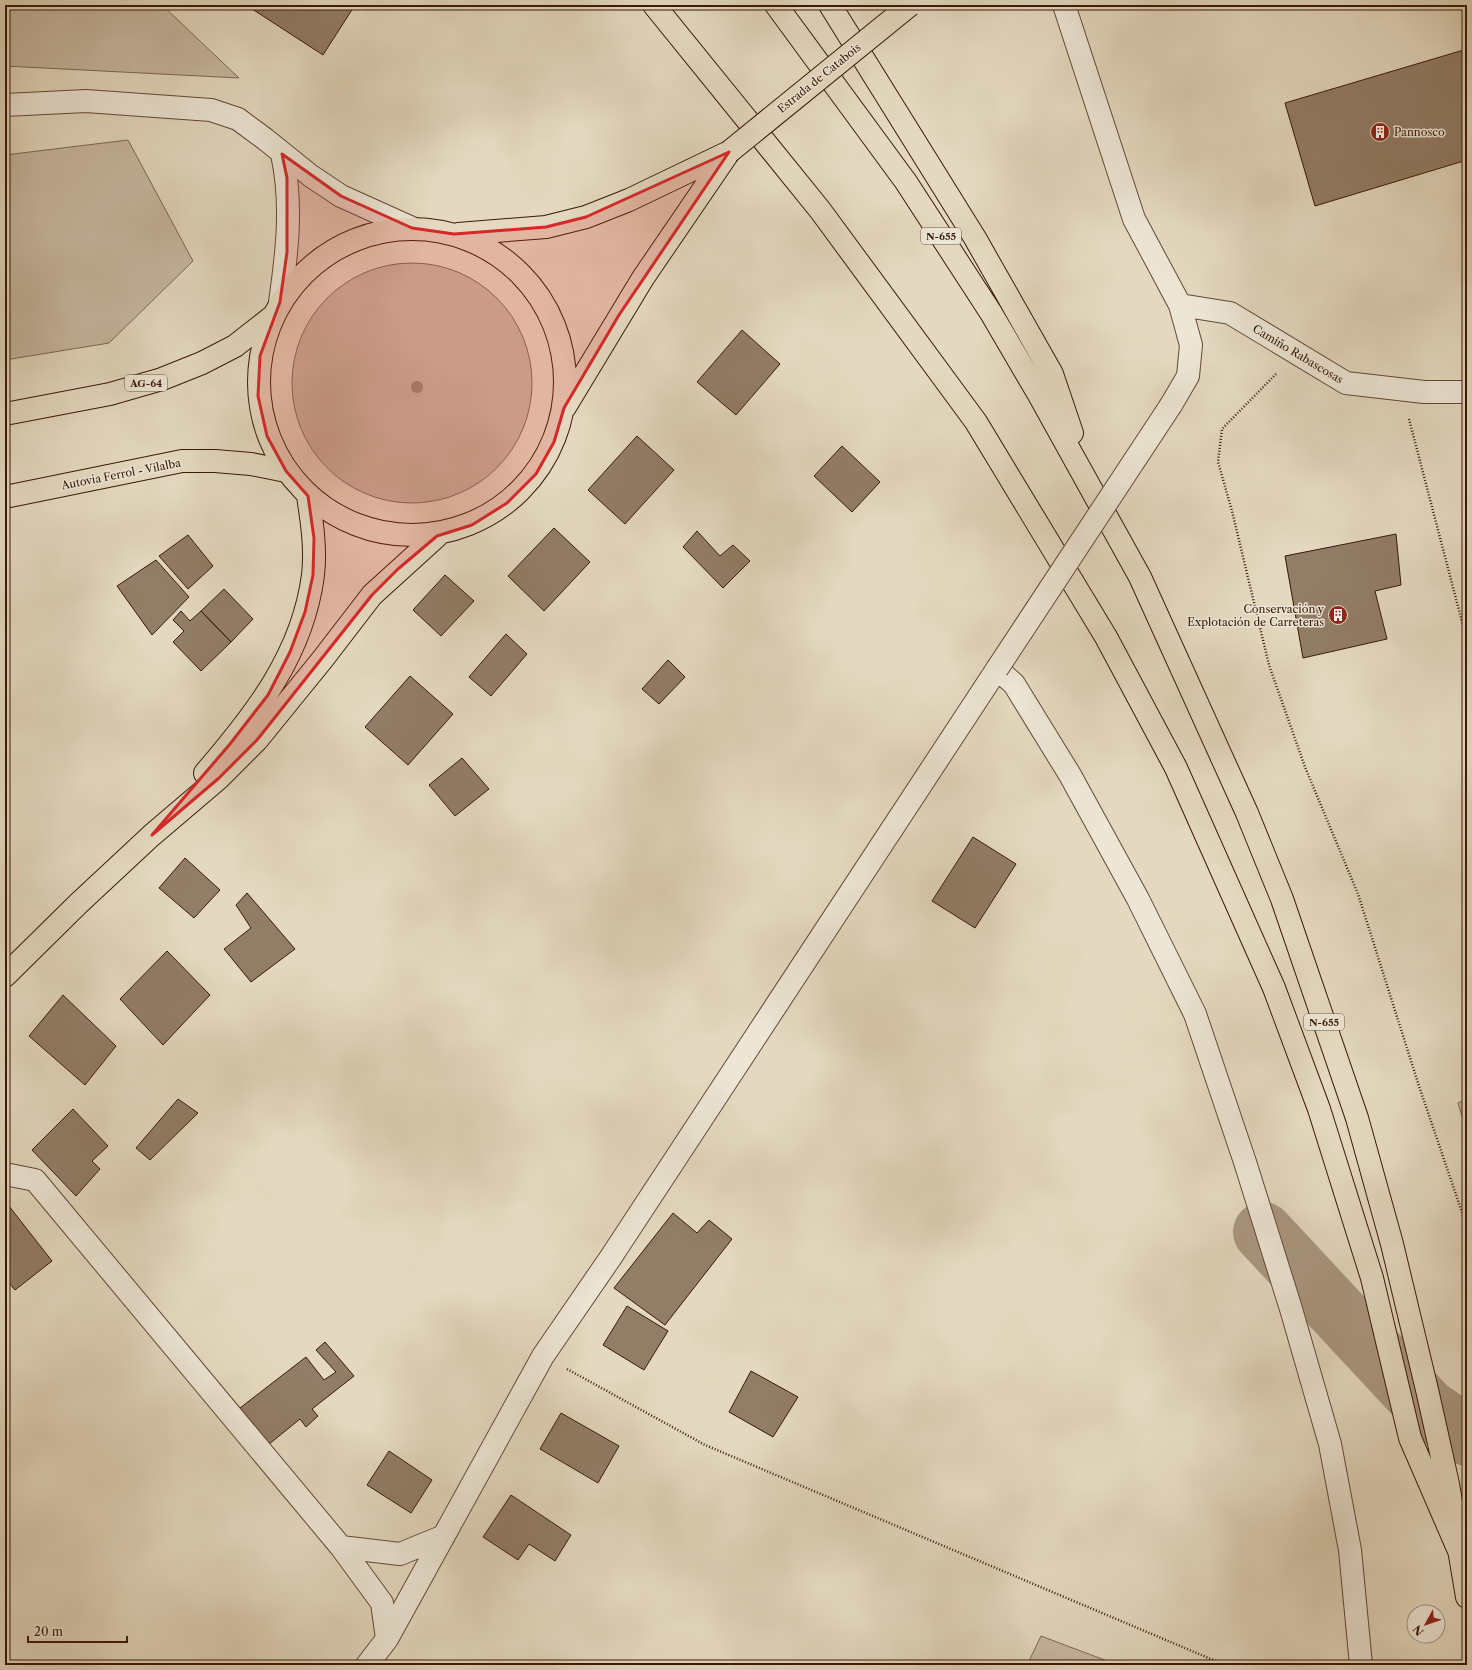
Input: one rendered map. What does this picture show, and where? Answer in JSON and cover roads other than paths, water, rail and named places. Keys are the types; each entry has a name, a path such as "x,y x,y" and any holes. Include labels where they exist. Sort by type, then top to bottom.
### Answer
{"main road":[{"path":"654,5 820,210 976,422 1106,637 1176,768 1274,988 1319,1109 1372,1278 1410,1438 1462,1558"},
{"name":"N-655","path":"776,5 906,182 991,313 1087,480 1140,577 1247,813 1282,899 1357,1118 1390,1236 1428,1394 1462,1558 1467,1597"},
{"path":"830,5 975,238 1052,374 1087,480"},
{"name":"Estrada de Catabois","path":"729,152 910,5"},
{"path":"729,152 643,278 564,408 554,442 536,474 507,503 472,525 437,536 397,536 349,523 308,496 286,471 268,436 258,396 260,356 276,310 305,271 336,248 373,233 412,228 454,234 546,227 586,217 629,200 729,152"},
{"path":"454,234 495,253 529,282 553,320 565,363 564,408"},
{"name":"AG-64","path":"5,414 110,394 162,379 202,363 235,346 276,310"},
{"name":"Autovía Ferrol - Vilalba","path":"5,497 182,461 215,461 251,464 286,471"},
{"path":"152,835 230,744 268,695 290,652 305,612 313,575 314,538 308,496"},
{"path":"5,976 79,903 152,835 219,778 257,740 318,666 372,595 437,536"}],"street":[{"path":"368,1665 387,1639 543,1356 611,1257 1171,405 1188,376 1191,345 1180,305 1134,219 1064,5"},
{"path":"5,105 86,101 210,110 238,119 310,176 341,196 412,228"},
{"path":"276,310 287,252 289,216 287,178 282,154"},
{"name":"Camiño Rabascosas","path":"1180,305 1230,313 1346,384 1424,392 1467,392"},
{"path":"997,669 1014,684 1070,775 1138,899 1195,1014 1245,1162 1330,1444 1350,1550 1360,1665"},
{"path":"5,1174 35,1180 342,1547 382,1603 387,1639"},
{"path":"342,1547 400,1554 444,1536"}],"waterway":[{"path":"1263,1232 1427,1408 1467,1436"}],"place":[{"name":"Pannosco","path":"1380,132"},
{"name":"Conservación y Explotación de Carreteras","path":"1338,615"}]}
